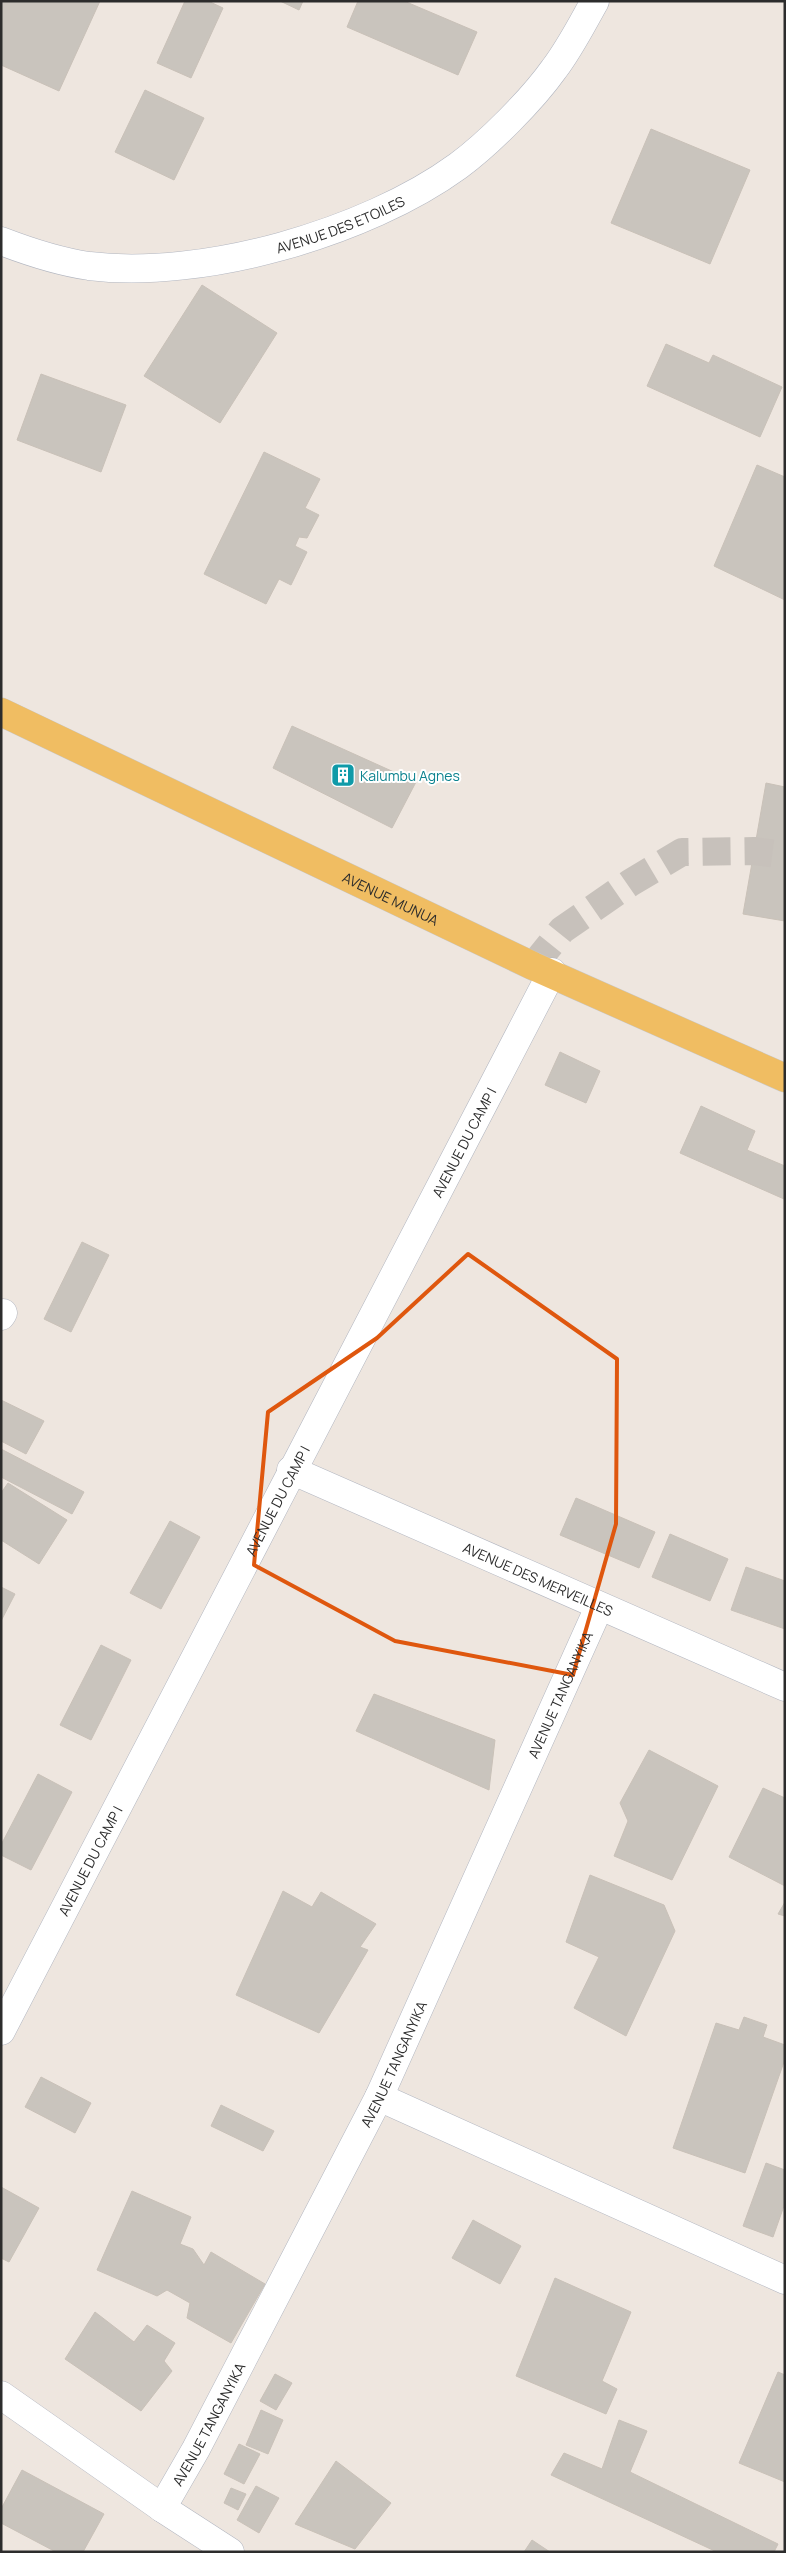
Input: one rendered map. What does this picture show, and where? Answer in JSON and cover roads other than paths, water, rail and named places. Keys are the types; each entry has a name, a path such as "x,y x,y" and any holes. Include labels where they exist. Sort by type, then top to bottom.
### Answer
{"main road":[{"name":"AVENUE MUNUA","path":"1,712 515,957 785,1078"}],"street":[{"name":"AVENUE DES ETOILES","path":"1,241 88,266 165,268 238,258 354,222 418,192 459,165 516,114 554,69 596,1"},
{"name":"AVENUE DU CAMP I","path":"1,2031 291,1470 552,972"},
{"name":"AVENUE DES MERVEILLES","path":"291,1470 599,1607 785,1687"},
{"name":"AVENUE TANGANYIKA","path":"162,2508 196,2449 379,2097 599,1607"},
{"path":"379,2097 785,2280"},
{"path":"1,2395 162,2508 204,2544 230,2552"}],"tunnel":[{"path":"533,966 562,930 630,883 682,852 754,851 785,855"}],"place":[{"name":"Kalumbu Agnes","path":"343,775"}]}
